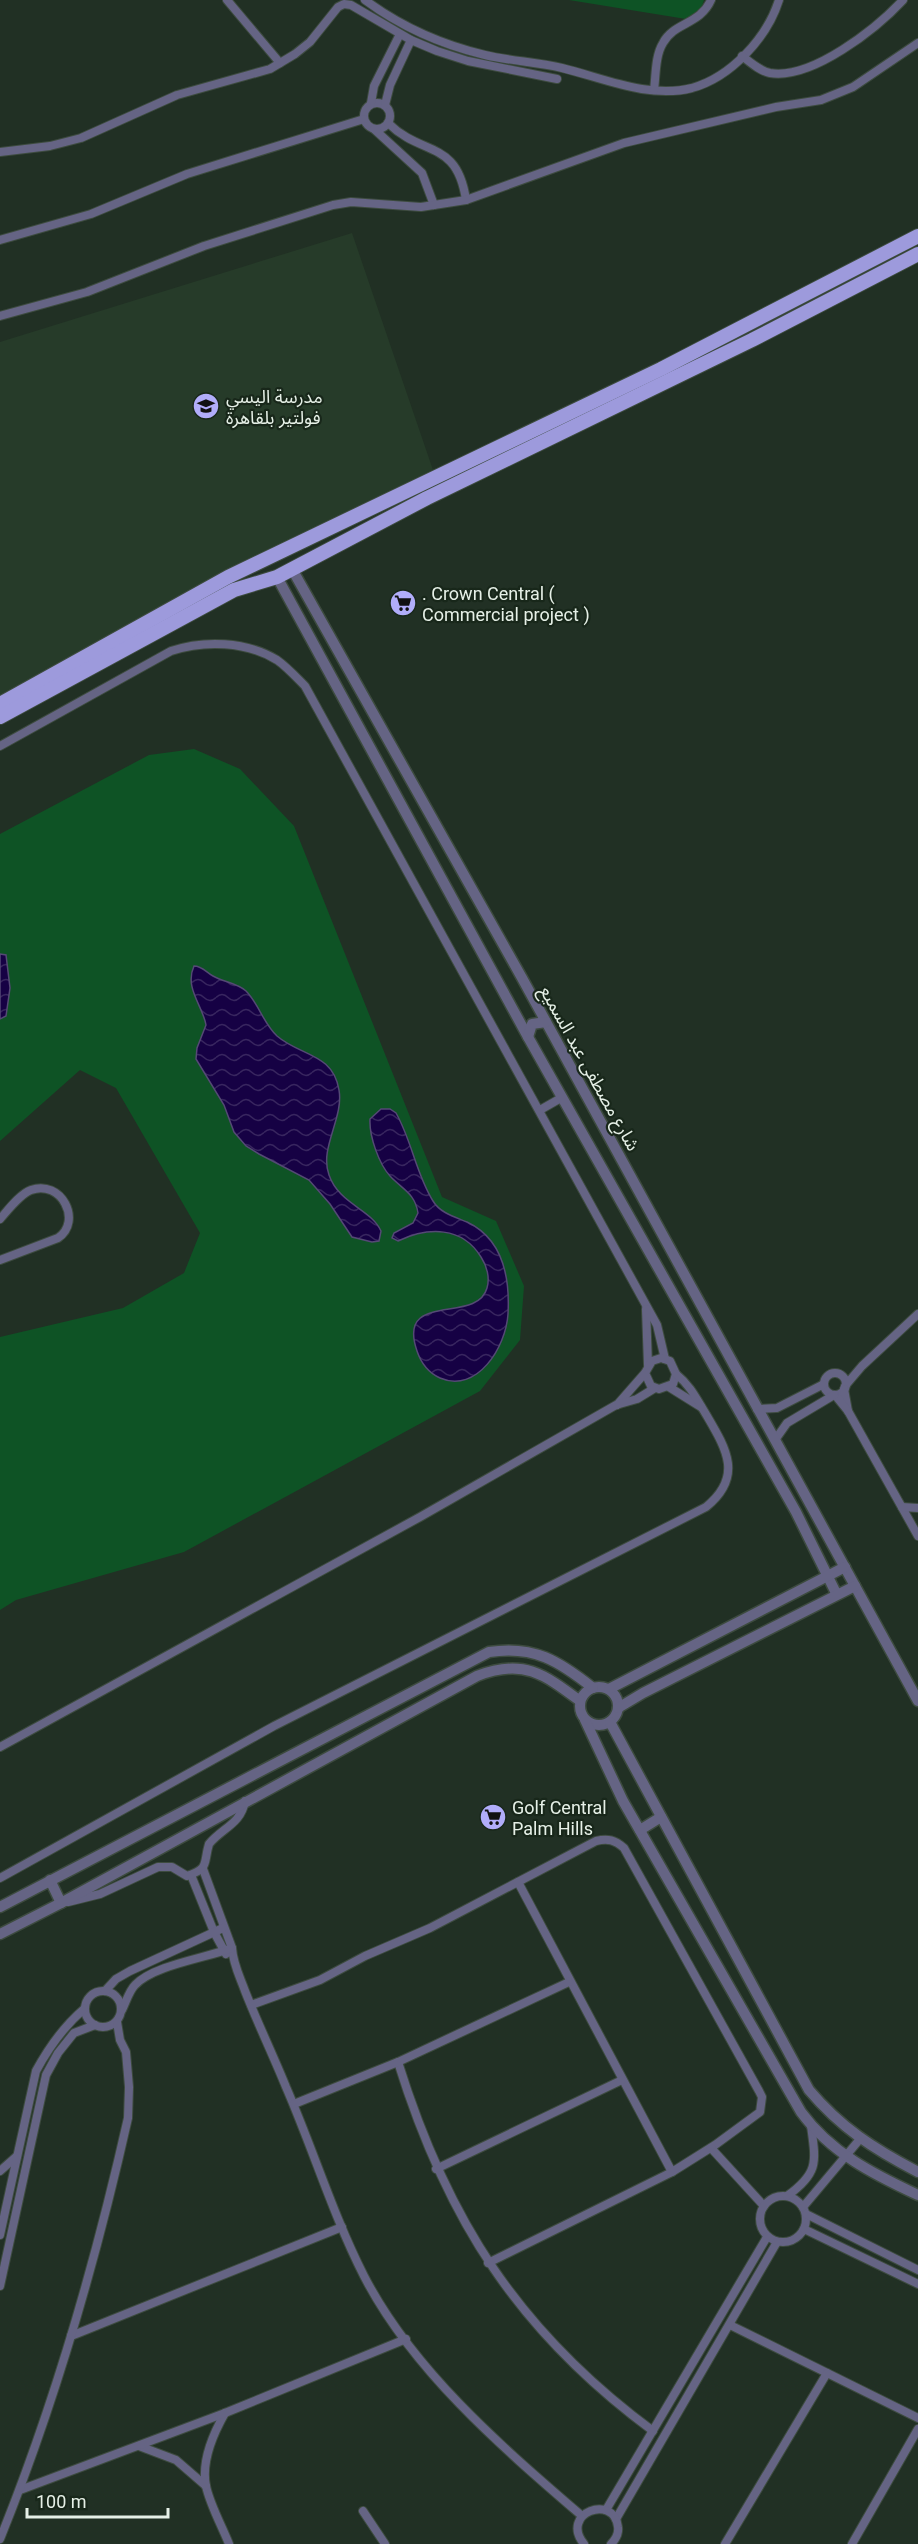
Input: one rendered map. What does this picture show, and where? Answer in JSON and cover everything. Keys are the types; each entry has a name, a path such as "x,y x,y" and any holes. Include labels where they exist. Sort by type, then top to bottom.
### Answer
{"main road":[{"path":"0,704 228,578 661,369 918,236"},
{"path":"0,717 234,590 277,577 427,498 752,340 918,254"}],"street":[{"path":"227,0 280,63"},
{"path":"365,0 419,32 462,49 563,68 654,90 676,90 706,82 742,56 768,26 779,0"},
{"path":"654,90 658,57 663,43 673,32 701,16 711,0"},
{"path":"742,56 769,72 787,73 802,68 829,57 854,42 882,21 903,0"},
{"path":"0,152 50,146 81,138 177,95 258,73 280,63 310,42 335,10 344,4 351,5 411,40 468,61 557,79"},
{"path":"400,34 374,86 371,103 365,110 364,119 422,173 434,205"},
{"path":"385,105 388,90 411,40"},
{"path":"0,316 87,292 204,246 333,205 351,202 408,207 466,200 607,148 776,107 829,98 853,87 918,43"},
{"path":"371,103 378,102 385,105 391,115 388,123 382,128 374,129"},
{"path":"0,240 91,214 187,174 364,119"},
{"path":"388,123 401,133 448,158 462,179 466,200"},
{"path":"391,146 393,137 401,133"},
{"name":"شارع مصطفى عبد السميع","path":"292,569 522,978 918,1701"},
{"path":"277,577 561,1098 796,1512 836,1593"},
{"path":"0,746 171,651 186,646 220,644 241,647 277,660 305,686 657,1325 665,1359"},
{"path":"501,987 514,988 522,978"},
{"path":"528,1037 532,1024 546,1022"},
{"path":"540,1110 561,1098"},
{"path":"0,1219 30,1190 40,1189 50,1189 58,1194 66,1203 70,1217 64,1234 58,1238 0,1260"},
{"path":"646,1306 648,1382 655,1388"},
{"path":"775,1440 787,1423 845,1388 862,1366 918,1314"},
{"path":"0,1878 274,1726 706,1507 719,1496 725,1487 729,1463 725,1446 690,1386 676,1374 673,1365 665,1359 656,1359 616,1406"},
{"path":"758,1409 777,1408 824,1384 829,1375 862,1366"},
{"path":"669,1387 676,1374"},
{"path":"838,1374 844,1378 848,1411"},
{"path":"824,1384 827,1392 835,1395 848,1411 916,1534"},
{"path":"0,1747 420,1517 616,1406 637,1399 655,1388 669,1387 702,1407"},
{"path":"902,1507 918,1508"},
{"path":"916,1534 918,1522"},
{"path":"0,1907 295,1751 489,1652 510,1649 531,1651 570,1669 593,1688 609,1689 844,1567"},
{"path":"585,1720 600,1726 610,1722 618,1708 836,1593 855,1586"},
{"path":"0,1934 477,1676 511,1667 528,1669 545,1676 580,1701"},
{"path":"593,1688 584,1694 580,1701 580,1710 623,1801 801,2112 811,2126 846,2157 871,2173 918,2195"},
{"path":"609,1689 616,1697 618,1708"},
{"path":"610,1722 809,2090 832,2117 860,2139 918,2172"},
{"path":"295,1751 303,1762 304,1769"},
{"path":"61,1903 100,1894 158,1867 172,1867 184,1875 191,1875 202,1869 206,1865 209,1844 237,1820 243,1812 245,1801"},
{"path":"640,1830 661,1817"},
{"path":"251,2005 320,1980 371,1953 430,1928 596,1841 606,1839 616,1841 624,1848 762,2097 760,2112 711,2148 672,2172 488,2263"},
{"path":"202,1869 223,1928 227,1950"},
{"path":"191,1875 214,1932 233,1959 294,2104 342,2227 374,2294 428,2368 483,2428 582,2516"},
{"path":"50,1880 61,1903"},
{"path":"518,1882 569,1982 672,2172"},
{"path":"0,2235 36,2071 49,2047 65,2025 84,2009 94,1993 105,1990 130,1971 223,1928"},
{"path":"0,2539 20,2490 71,2336 129,2118 126,2052 120,2040 117,2022 135,1985 152,1974 195,1958 227,1950"},
{"path":"294,2104 398,2062 569,1982"},
{"path":"105,1990 118,1999 122,2010"},
{"path":"84,2009 95,2025"},
{"path":"0,2286 46,2075 58,2053 74,2033 95,2025 106,2028 117,2022"},
{"path":"398,2062 413,2111 436,2169 488,2263 530,2319 563,2356 599,2389 653,2431"},
{"path":"436,2169 622,2080"},
{"path":"811,2126 815,2156 813,2171 805,2184 788,2196 777,2197 764,2206 760,2222 767,2237 777,2242 793,2241 804,2229 804,2211 860,2139"},
{"path":"711,2148 764,2206"},
{"path":"0,2171 18,2156"},
{"path":"788,2196 796,2200 804,2211 918,2270"},
{"path":"71,2336 342,2227"},
{"path":"804,2229 918,2284"},
{"path":"606,2510 767,2237"},
{"path":"616,2519 777,2242"},
{"path":"730,2325 918,2418"},
{"path":"20,2490 225,2413 406,2339"},
{"path":"725,2544 827,2373"},
{"path":"206,2486 209,2448 225,2413"},
{"path":"852,2544 918,2429"},
{"path":"139,2446 159,2451 176,2460 206,2486 229,2544"},
{"path":"584,2544 577,2527 582,2516 593,2509 606,2510 616,2519 618,2530 616,2543"},
{"path":"363,2511 385,2544"}],"shaded area":[{"name":"مدرسة اليسي فولتير بلقاهرة","path":"352,233 433,470 282,543 0,696 0,342"}],"green space":[{"path":"569,0 704,0 701,9 686,19"},
{"path":"194,749 240,769 294,826 442,1197 496,1221 524,1286 520,1340 480,1391 184,1552 16,1600 0,1610 0,1337 123,1308 184,1273 200,1233 116,1088 80,1070 0,1141 0,834 149,755"}],"water":[{"path":"0,954 6,955 10,988 6,1016 0,1019"},
{"path":"194,966 246,991 277,1036 323,1062 330,1069 336,1078 340,1101 327,1154 329,1175 340,1193 376,1223 381,1231 379,1241 372,1242 352,1237 330,1204 309,1180 246,1146 234,1132 224,1105 196,1059 197,1048 206,1025 191,982"},
{"path":"381,1109 390,1109 396,1113 422,1180 436,1205 448,1214 479,1229 489,1238 502,1261 508,1287 506,1327 502,1340 487,1364 466,1379 453,1381 440,1378 429,1370 417,1351 414,1332 418,1321 427,1314 469,1305 480,1299 488,1284 486,1268 473,1247 464,1239 454,1235 432,1232 409,1236 398,1241 392,1238 394,1233 413,1223 418,1213 411,1196 386,1171 376,1149 370,1119"}],"place":[{"name":"مدرسة اليسي فولتير بلقاهرة","path":"206,406"},
{"name":". Crown Central ( Commercial project )","path":"403,603"},
{"name":"Golf Central Palm Hills","path":"493,1817"}]}
